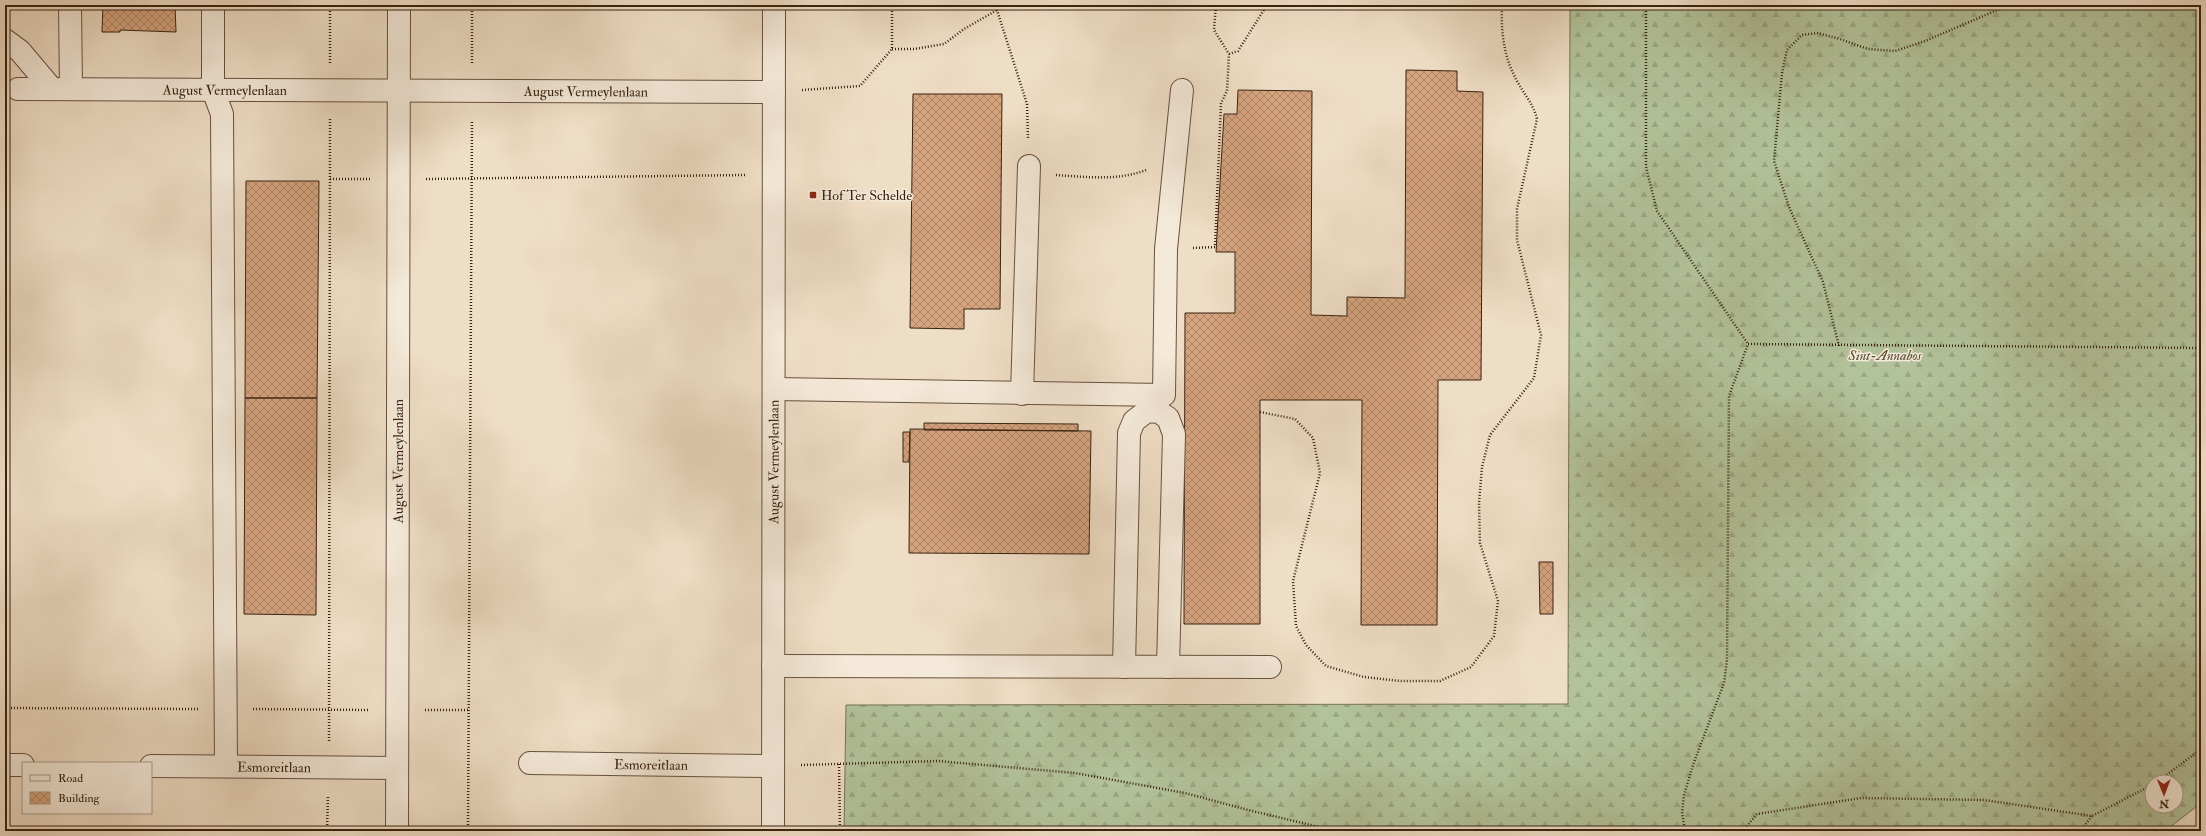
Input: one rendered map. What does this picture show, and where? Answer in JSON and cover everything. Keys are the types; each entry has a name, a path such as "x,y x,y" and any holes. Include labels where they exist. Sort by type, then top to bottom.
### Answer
{"street":[{"path":"61,89 70,5"},
{"path":"213,5 213,90 222,114 226,766"},
{"name":"August Vermeylenlaan","path":"397,831 399,5"},
{"name":"August Vermeylenlaan","path":"773,831 774,5"},
{"path":"5,40 20,51 61,89"},
{"name":"August Vermeylenlaan","path":"18,89 774,92"},
{"path":"774,389 1164,395 1166,249 1182,90"},
{"path":"1022,394 1029,166"},
{"path":"1124,667 1129,433 1134,421 1147,411 1160,412 1168,418 1174,434 1168,667"},
{"path":"773,666 1270,667"},
{"name":"Esmoreitlaan","path":"530,763 773,766"},
{"path":"5,765 22,765"},
{"name":"Esmoreitlaan","path":"152,766 397,768"}],"path":[{"path":"327,831 329,767 330,5"},
{"path":"468,831 472,5"},
{"path":"774,92 860,86 892,49 892,5"},
{"path":"993,5 997,10 1027,104 1029,166 1050,175 1107,177 1135,174 1175,161"},
{"path":"1166,249 1215,247 1221,103 1226,91 1229,54 1214,30 1216,5"},
{"path":"1229,54 1238,51 1267,5"},
{"path":"1260,412 1295,419 1313,438 1320,473 1293,581 1296,626 1306,645 1326,666 1364,677 1400,681 1440,681 1471,666 1494,636 1498,601 1480,543 1479,503 1482,467 1490,435 1534,378 1540,335 1517,240 1518,209 1537,119 1534,107 1511,68 1501,34 1502,5"},
{"path":"1646,5 1646,167 1657,211 1748,344"},
{"path":"1839,346 1824,282 1789,207 1774,161 1782,73 1788,50 1802,35 1817,33 1868,49 1895,51 1924,42 2009,5"},
{"path":"892,49 914,50 944,44 969,25 997,10"},
{"path":"330,179 774,175"},
{"path":"1748,344 2201,348"},
{"path":"1685,831 1682,812 1684,795 1693,765 1724,683 1727,660 1729,396 1748,344"},
{"path":"2168,774 2201,749"},
{"path":"773,766 938,761 1075,773 1185,793 1336,831"},
{"path":"839,764 840,831"},
{"path":"2080,831 2092,816 2144,789"},
{"path":"1743,831 1757,814 1861,798 1984,800 2092,816"}],"green space":[{"name":"Sint-Annabos","path":"1570,5 2201,5 2201,803 2165,831 844,831 846,705 1568,704"}],"building":[{"path":"103,5 175,5 176,32 120,30 120,32 102,32"},
{"path":"1406,70 1457,71 1457,91 1483,92 1481,380 1438,380 1437,625 1361,625 1362,400 1260,400 1260,624 1184,624 1185,313 1235,313 1235,252 1216,252 1224,114 1237,114 1238,90 1312,91 1311,315 1347,316 1347,297 1405,298"},
{"path":"913,94 1002,94 1000,309 964,309 964,329 910,328"},
{"path":"246,181 319,181 317,398 245,398"},
{"path":"245,398 317,398 316,615 244,614"},
{"path":"924,423 1078,424 1078,431 924,430"},
{"path":"910,429 1091,431 1089,554 909,553"},
{"path":"903,432 910,432 909,462 903,462"},
{"path":"1539,562 1553,562 1553,614 1540,614"}],"place":[{"name":"Hof Ter Schelde","path":"813,195"}]}
